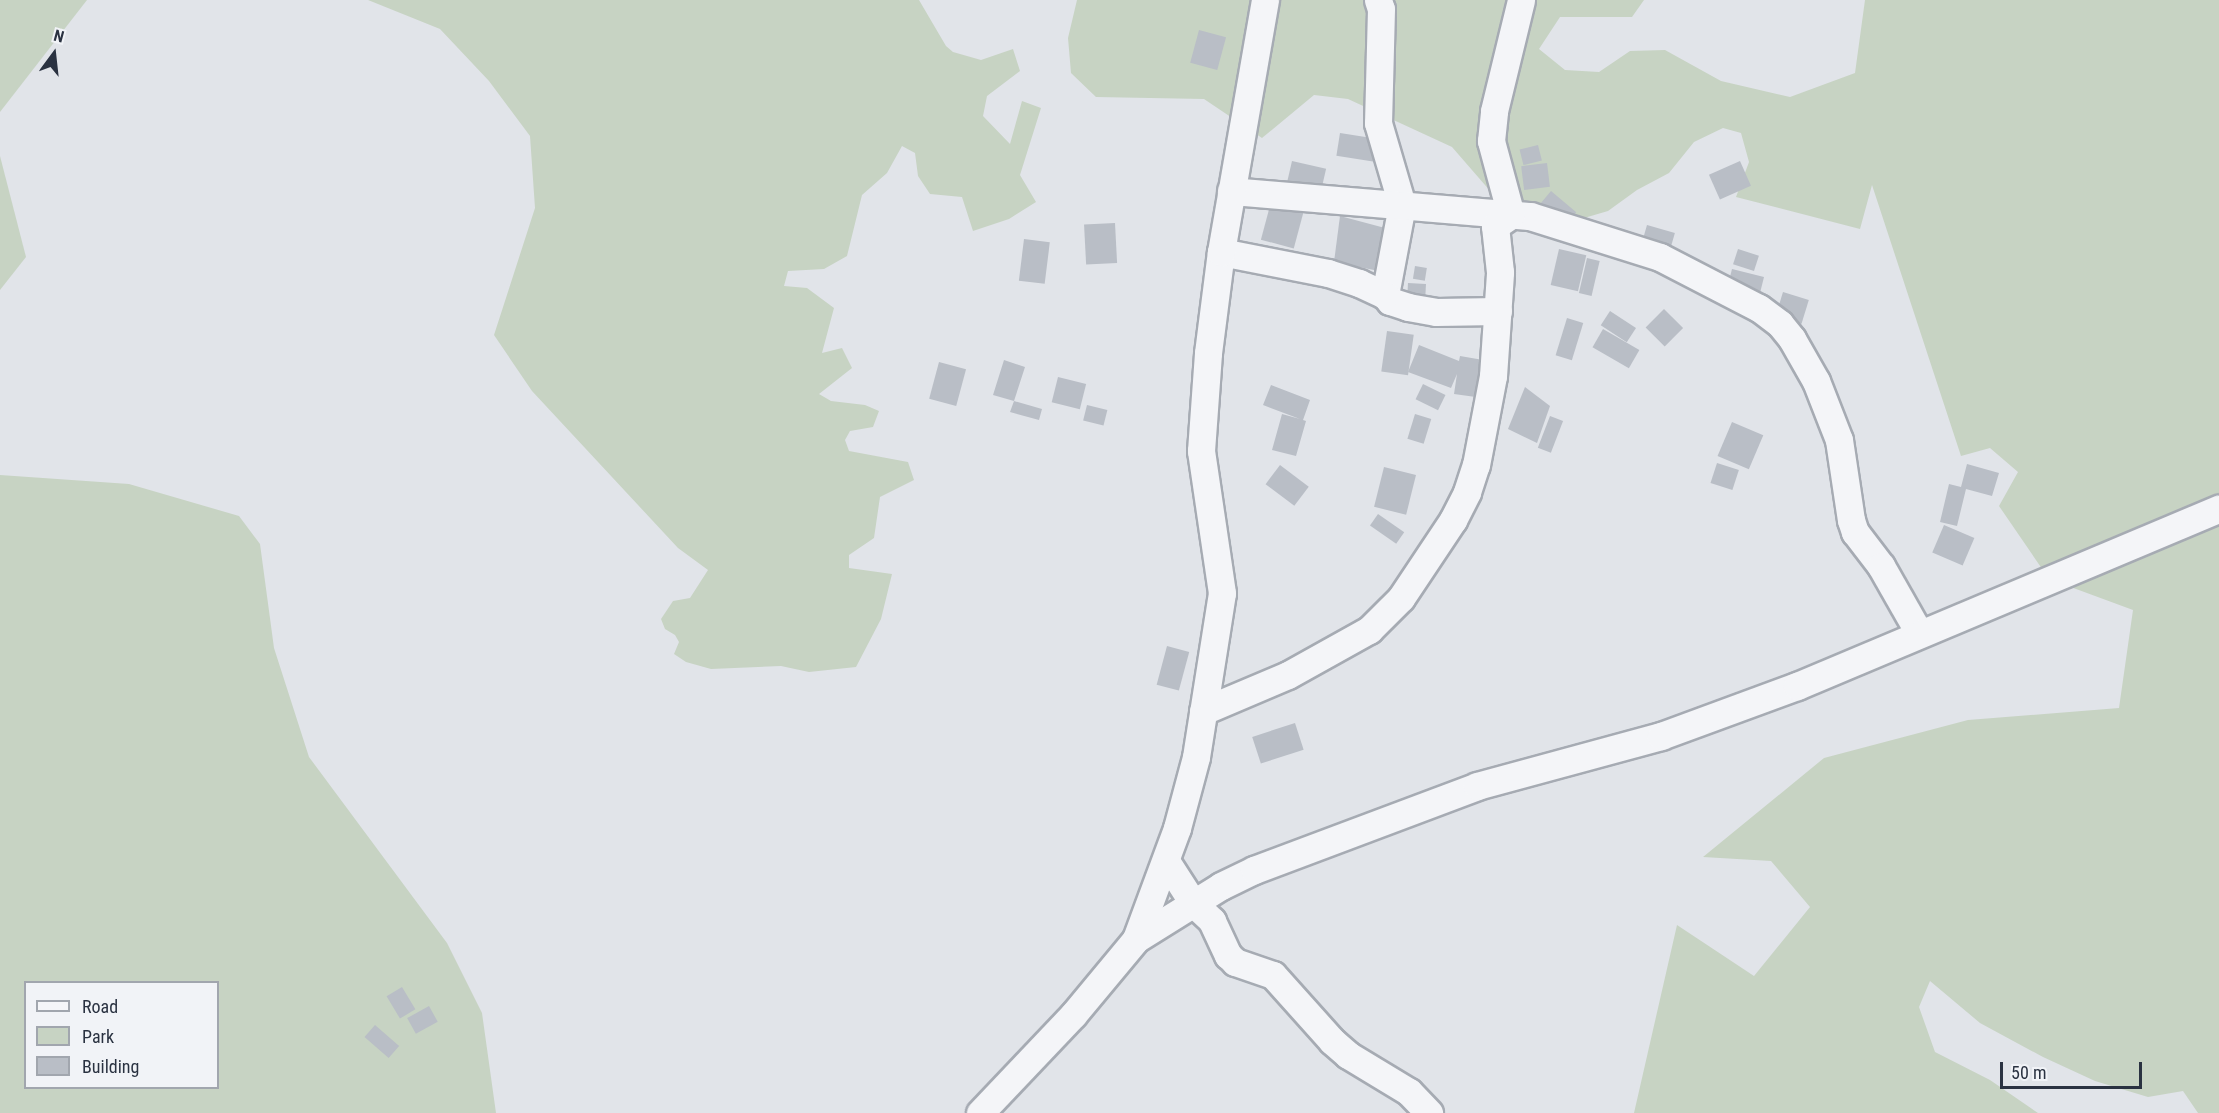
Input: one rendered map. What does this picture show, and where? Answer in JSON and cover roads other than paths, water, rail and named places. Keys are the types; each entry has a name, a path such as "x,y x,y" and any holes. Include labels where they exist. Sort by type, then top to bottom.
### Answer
{"street":[{"path":"1136,939 1166,861 1196,757 1222,593 1201,451 1208,353 1230,191 1265,0"},
{"path":"1378,0 1381,9 1378,123 1402,205 1385,295"},
{"path":"1511,215 1491,141 1494,111 1521,0"},
{"path":"1230,191 1530,216 1660,257 1759,308 1780,324 1792,339 1816,381 1839,440 1851,520 1855,532 1881,566 1919,633"},
{"path":"1203,711 1288,675 1369,630 1401,598 1453,520 1476,465 1493,376 1499,258 1495,226 1511,215"},
{"path":"1221,252 1328,273 1385,295 1390,301 1408,307 1437,312 1498,311"},
{"path":"980,1113 1073,1015 1136,939 1193,903 1254,870 1418,808 1533,769 1661,736 1797,686 2219,509"},
{"path":"1166,861 1193,903 1212,921 1228,955 1235,962 1273,975 1332,1041 1348,1055 1408,1092 1429,1113"}]}
